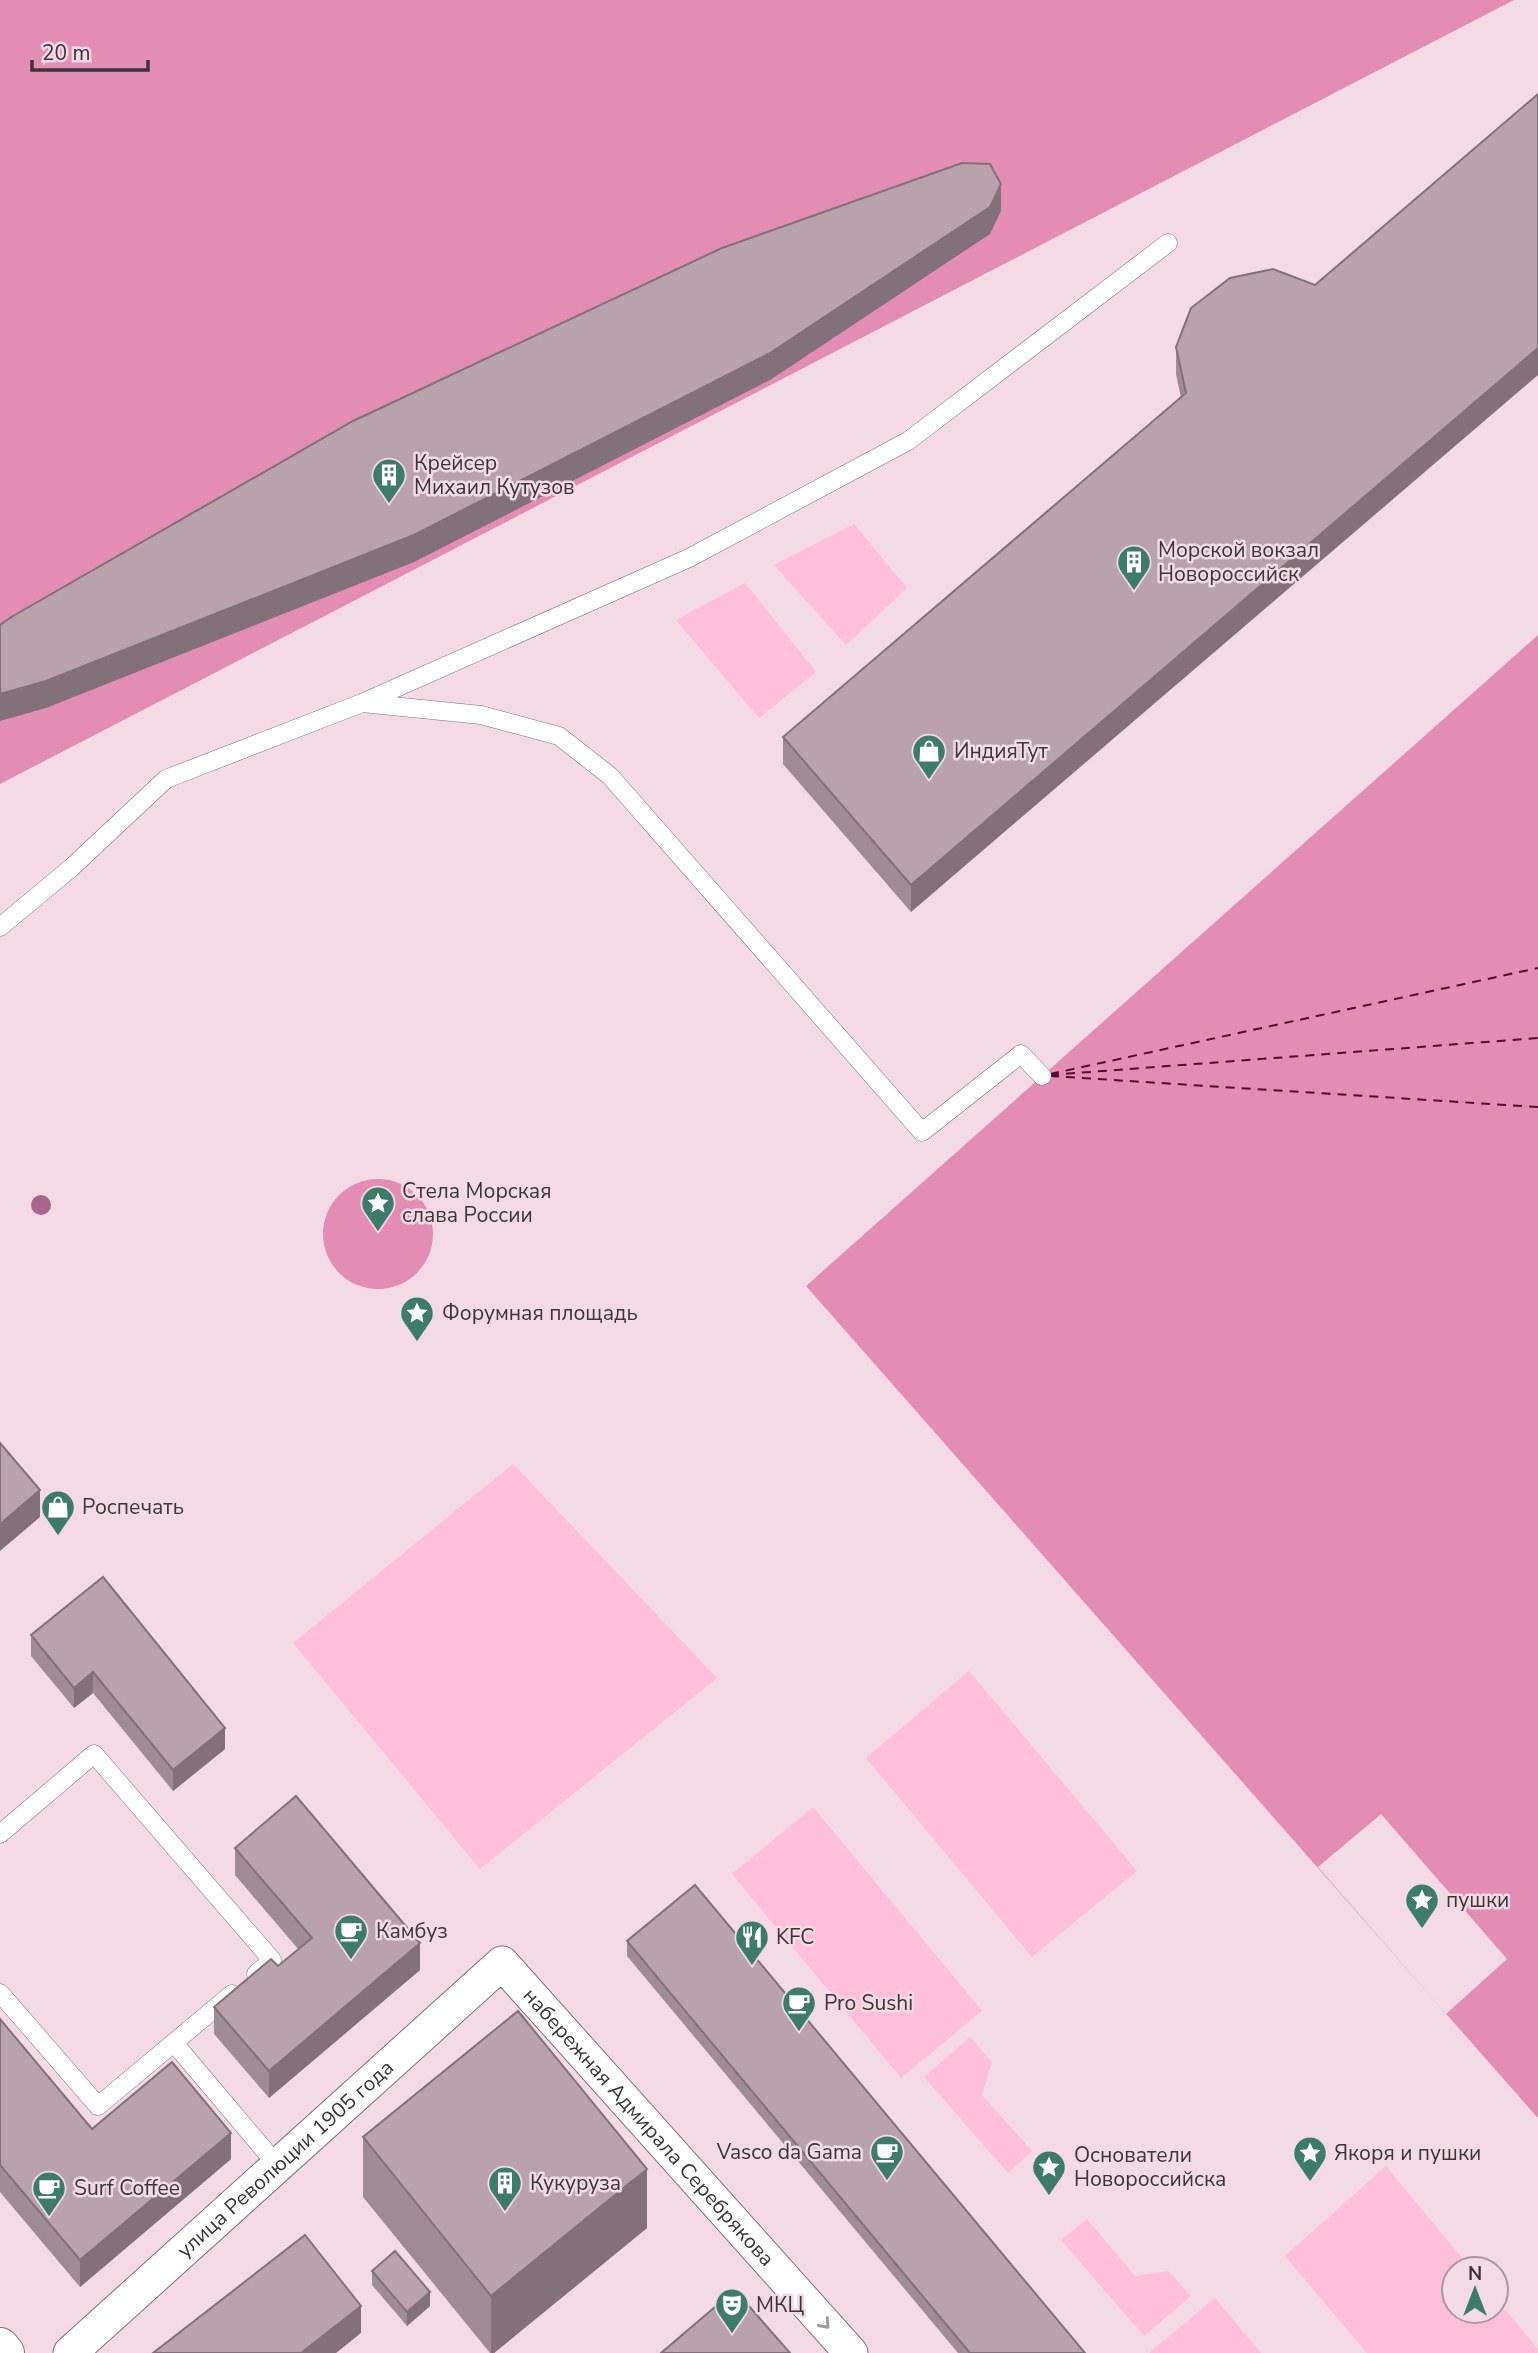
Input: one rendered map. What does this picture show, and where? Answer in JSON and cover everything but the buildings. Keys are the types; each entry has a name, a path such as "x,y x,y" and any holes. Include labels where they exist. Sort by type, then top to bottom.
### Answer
{"street":[{"name":"улица Революции 1905 года","path":"70,2353 502,1963"},
{"name":"набережная Адмирала Серебрякова","path":"502,1963 851,2353"},
{"path":"0,2347 5,2353"}],"lane":[{"path":"0,927 71,867 166,779 362,703 689,558 908,441 1168,243"},
{"path":"362,703 481,715 559,736 610,776 922,1132 1021,1054 1042,1076"},
{"path":"0,1834 94,1754 272,1960 98,2106 0,1993"},
{"path":"174,2043 277,2165"}],"shaded area":[{"path":"0,0 1514,0 0,784"},
{"path":"854,524 907,588 846,645 774,565"},
{"path":"745,583 816,672 759,718 676,620"},
{"path":"1538,635 1538,2117 1537,2117 806,1286"},
{"path":"378,1179 399,1183 417,1195 429,1213 433,1234 429,1255 417,1273 399,1285 378,1289 357,1285 339,1273 327,1255 323,1234 327,1213 339,1195 357,1183"},
{"path":"513,1464 717,1678 480,1869 293,1643"},
{"path":"969,1671 1137,1871 1032,1957 866,1758"},
{"path":"813,1807 982,2011 901,2078 732,1874"},
{"path":"970,2037 992,2062 982,2095 1032,2151 1008,2173 924,2077"},
{"path":"1386,2166 1459,2255 1440,2255 1440,2325 1510,2325 1510,2316 1538,2349 1538,2353 1367,2353 1285,2256"},
{"path":"1087,2219 1135,2276 1168,2271 1191,2296 1144,2336 1061,2240"},
{"path":"1215,2298 1261,2353 1149,2353"}],"pier":[{"path":"1381,1814 1507,1959 1446,2014 1318,1867"}],"ferry route":[{"path":"1050,1074 1538,968"},
{"path":"1050,1075 1538,1038"},
{"path":"1050,1076 1538,1107"}],"place":[{"name":"Крейсер Михаил Кутузов","path":"389,505"},
{"name":"Морской вокзал Новороссийск","path":"1134,592"},
{"name":"ИндияТут","path":"929,781"},
{"name":"Стела Морская слава России","path":"378,1233"},
{"name":"Форумная площадь","path":"417,1343"},
{"name":"Роспечать","path":"58,1537"},
{"name":"пушки","path":"1422,1930"},
{"name":"Камбуз","path":"351,1961"},
{"name":"KFC","path":"752,1967"},
{"name":"Pro Sushi","path":"799,2033"},
{"name":"Vasco da Gama","path":"887,2182"},
{"name":"Якоря и пушки","path":"1310,2183"},
{"name":"Основатели Новороссийска","path":"1049,2197"},
{"name":"Кукуруза","path":"505,2213"},
{"name":"Surf Coffee","path":"49,2218"},
{"name":"МКЦ","path":"732,2335"}]}
